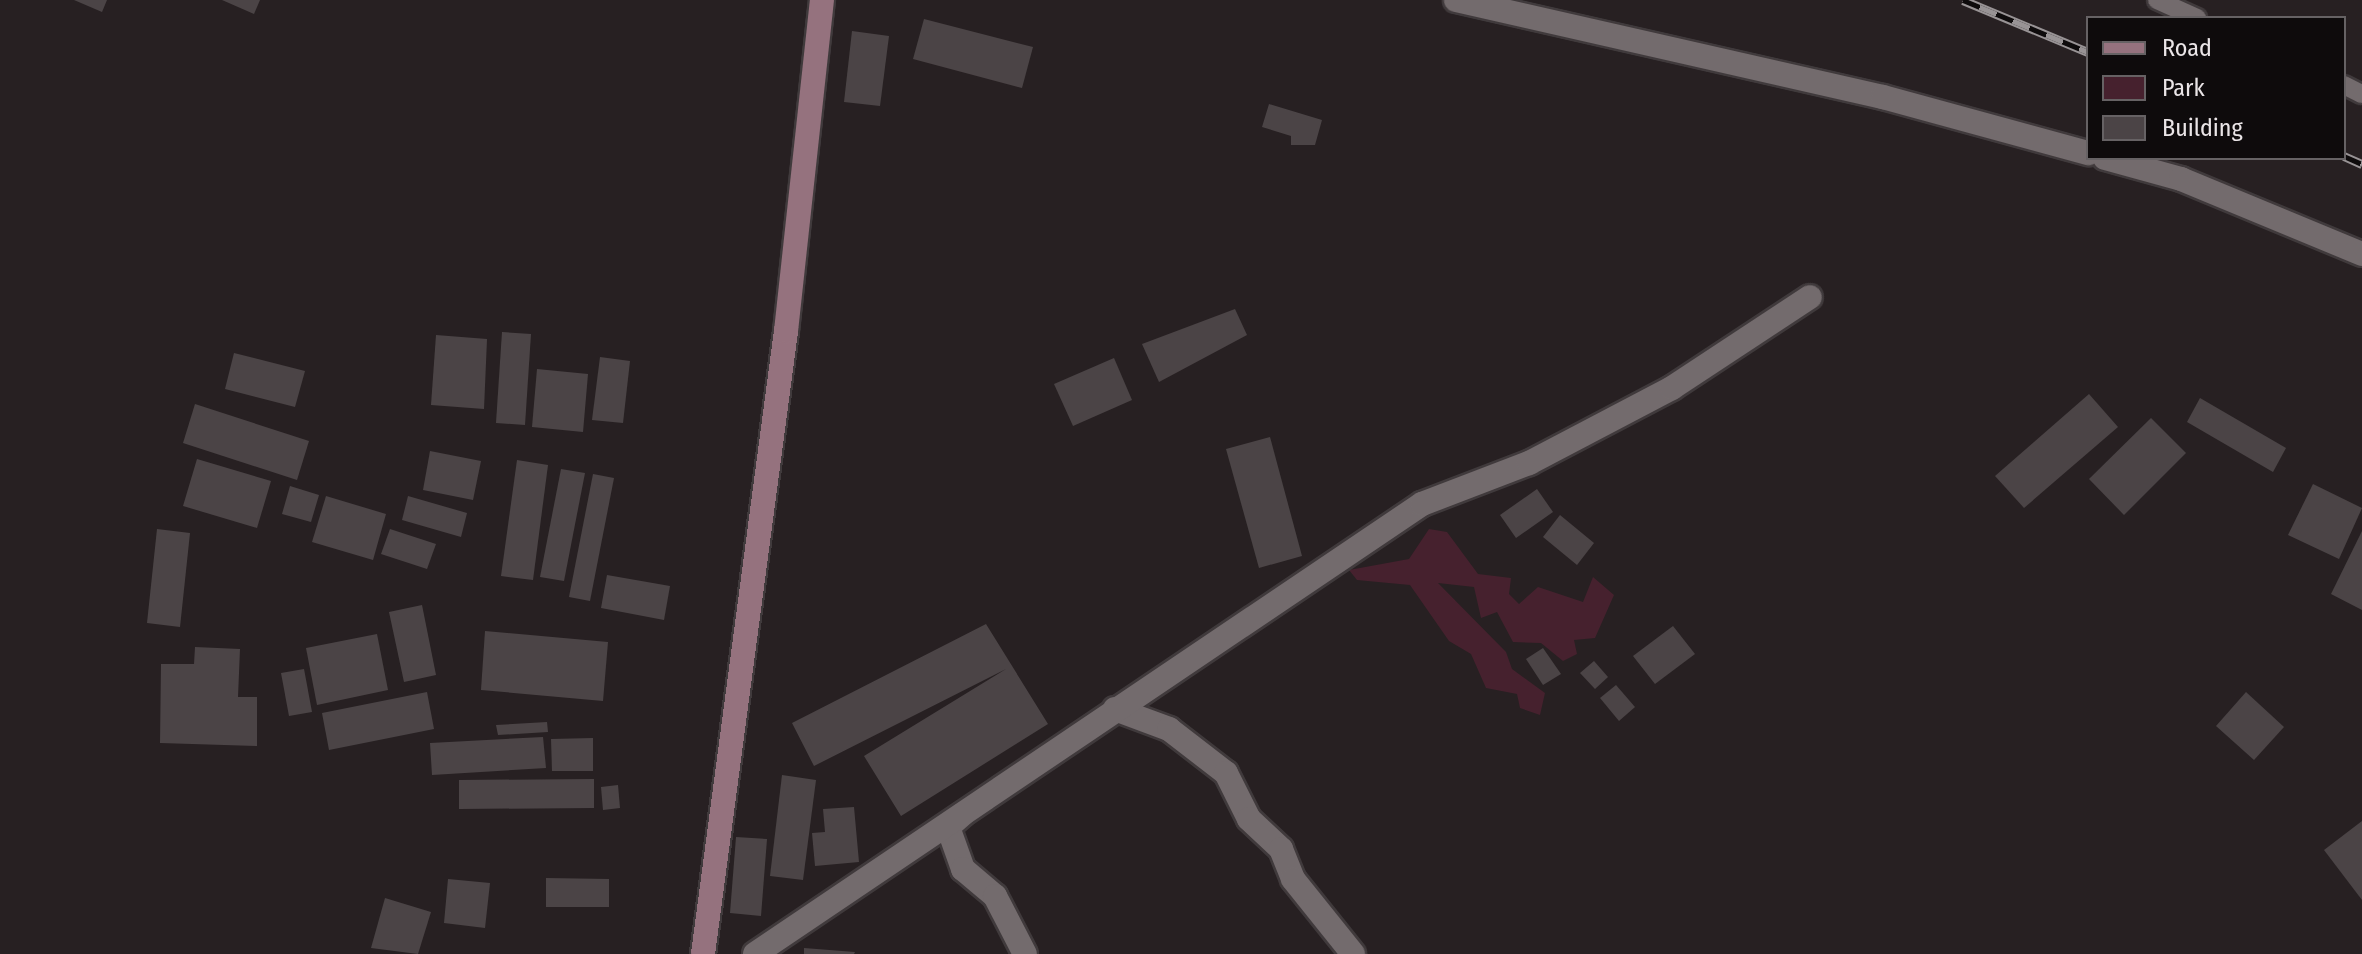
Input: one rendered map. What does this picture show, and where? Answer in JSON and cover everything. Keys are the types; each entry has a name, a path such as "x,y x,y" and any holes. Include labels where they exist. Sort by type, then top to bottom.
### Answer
{"main road":[{"path":"703,954 786,331 822,0"}],"street":[{"path":"1456,0 1883,97 2086,152"},
{"path":"2112,160 2181,179 2362,254"},
{"path":"755,954 983,797 1422,504 1529,463 1672,388 1810,297"},
{"path":"1115,709 1169,729 1226,773 1249,819 1281,849 1293,879 1353,954"},
{"path":"983,797 948,827 963,869 995,896 1025,954"}],"lane":[{"path":"2157,0 2193,16"}],"green space":[{"path":"1429,529 1447,532 1478,574 1511,578 1509,594 1519,604 1538,587 1583,602 1593,577 1614,595 1595,638 1574,640 1577,654 1563,661 1541,643 1513,642 1497,612 1481,618 1474,587 1438,583 1506,652 1512,669 1545,693 1540,715 1520,708 1517,694 1486,688 1471,654 1449,641 1410,585 1357,580 1349,570 1409,559"}],"building":[{"path":"74,0 107,0 102,12"},
{"path":"222,0 260,0 254,14"},
{"path":"924,19 1033,47 1022,88 913,59"},
{"path":"852,31 889,36 880,106 844,102"},
{"path":"1269,104 1322,120 1315,145 1291,145 1291,136 1262,127"},
{"path":"1235,309 1247,335 1159,382 1142,344"},
{"path":"502,332 531,334 525,425 496,423"},
{"path":"436,335 487,339 484,409 431,405"},
{"path":"234,353 305,371 295,407 225,389"},
{"path":"600,357 630,361 623,423 592,420"},
{"path":"1114,358 1132,400 1073,426 1054,384"},
{"path":"537,369 588,374 583,432 532,427"},
{"path":"2089,394 2118,427 2024,508 1995,476"},
{"path":"2200,398 2286,448 2273,472 2187,422"},
{"path":"195,404 309,441 297,480 183,443"},
{"path":"2151,418 2186,453 2124,515 2089,479"},
{"path":"1270,437 1302,556 1259,568 1226,449"},
{"path":"430,451 481,461 473,500 423,490"},
{"path":"197,459 271,481 257,528 183,506"},
{"path":"517,460 548,465 533,580 501,576"},
{"path":"561,469 585,473 564,581 540,577"},
{"path":"593,474 614,478 590,601 569,597"},
{"path":"2313,484 2362,508 2339,559 2288,535"},
{"path":"290,486 319,495 311,522 282,514"},
{"path":"1537,489 1553,512 1516,538 1500,515"},
{"path":"326,496 386,514 373,560 312,542"},
{"path":"408,496 467,513 461,537 402,520"},
{"path":"1560,515 1594,543 1577,565 1543,537"},
{"path":"157,529 190,533 180,627 147,623"},
{"path":"390,529 436,544 427,569 381,554"},
{"path":"2362,531 2362,610 2331,594"},
{"path":"607,575 670,586 664,620 601,608"},
{"path":"422,605 436,675 404,682 389,612"},
{"path":"986,624 1048,724 901,816 864,756 1006,669 814,766 792,723"},
{"path":"1673,626 1695,654 1655,684 1633,656"},
{"path":"485,631 608,642 603,701 481,690"},
{"path":"377,634 388,690 317,705 306,648"},
{"path":"195,647 240,649 238,697 257,697 257,746 160,743 161,664 194,664"},
{"path":"1543,648 1561,674 1543,685 1526,659"},
{"path":"1594,661 1608,677 1595,689 1580,673"},
{"path":"304,669 312,712 289,716 281,673"},
{"path":"1616,685 1635,707 1619,721 1600,698"},
{"path":"427,692 434,729 329,750 322,713"},
{"path":"2246,692 2284,727 2254,760 2216,726"},
{"path":"547,722 548,732 498,735 496,725"},
{"path":"543,737 546,768 432,775 430,743"},
{"path":"593,738 593,771 552,771 551,739"},
{"path":"782,775 816,780 803,880 770,876"},
{"path":"594,779 594,808 459,809 459,780"},
{"path":"618,785 620,808 603,810 601,787"},
{"path":"854,807 859,862 815,866 812,833 825,832 823,809"},
{"path":"2362,821 2362,900 2324,850"},
{"path":"736,837 767,839 761,916 730,913"},
{"path":"546,878 609,879 609,907 546,907"},
{"path":"448,879 490,883 485,928 444,923"},
{"path":"385,898 431,912 418,954 371,948"},
{"path":"804,948 855,952 804,954"}],"railway":[{"path":"1963,0 2086,51"},
{"path":"2346,157 2362,164"}]}
